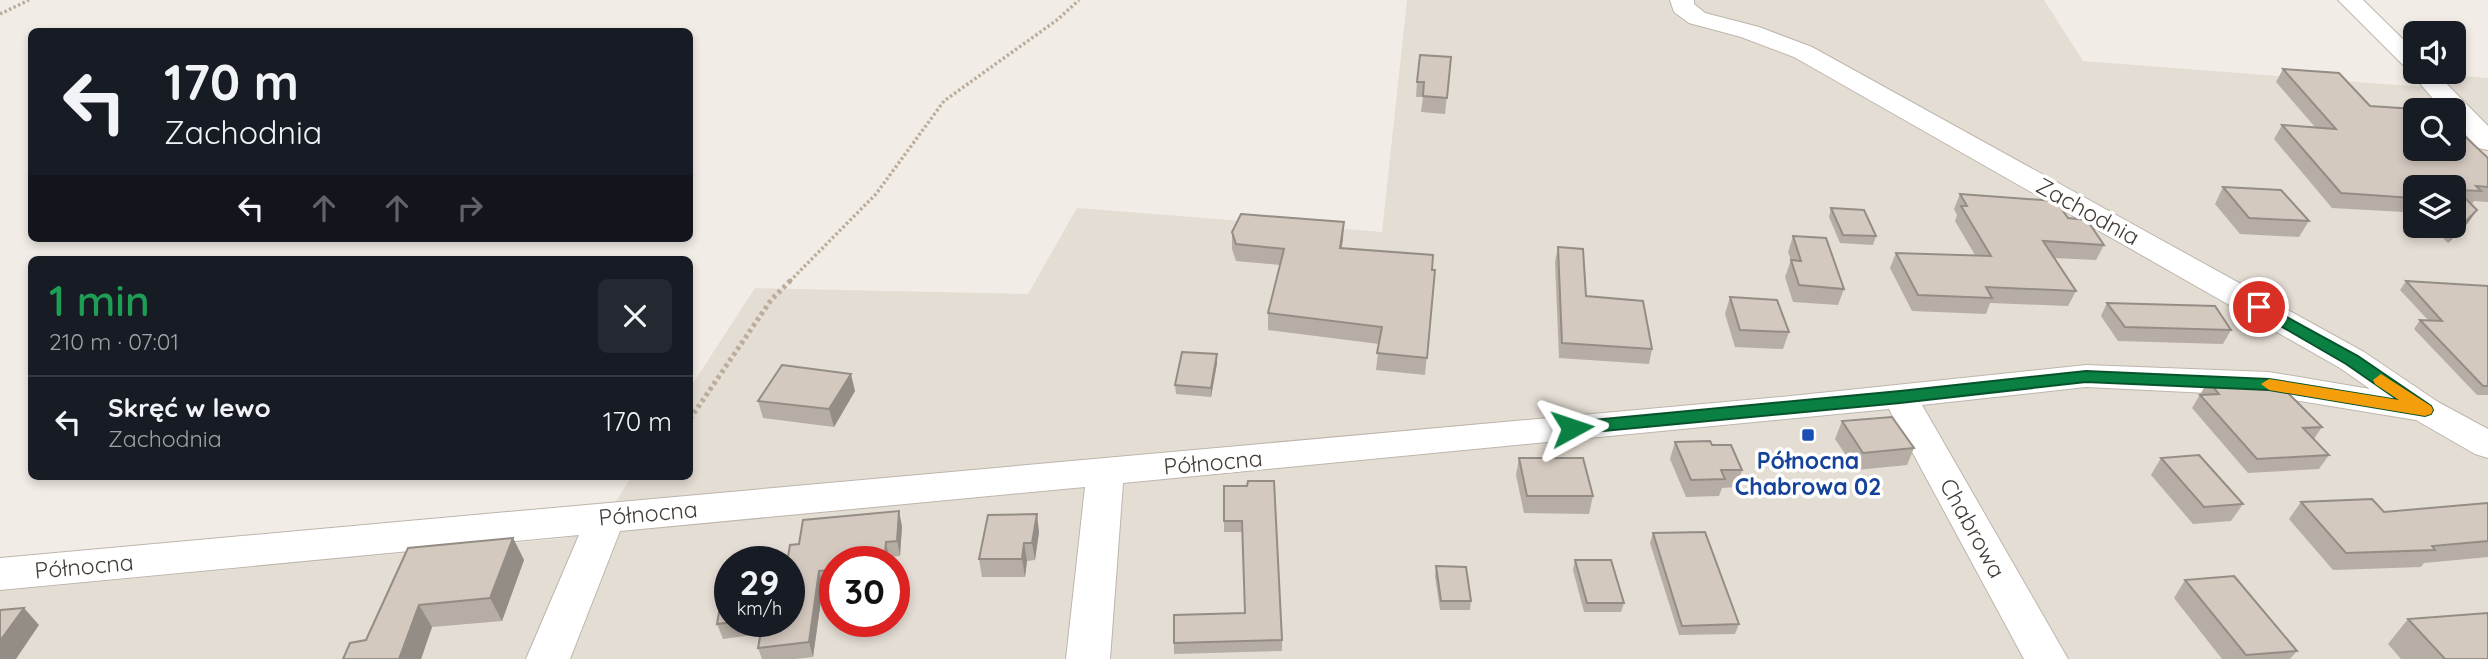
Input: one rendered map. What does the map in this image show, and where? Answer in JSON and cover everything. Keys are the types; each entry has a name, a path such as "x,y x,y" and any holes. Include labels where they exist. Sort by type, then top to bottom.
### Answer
{"street":[{"name":"Zachodnia","path":"1682,0 1682,7 1697,18 1750,32 1803,52 2352,360 2425,410 2488,445"},
{"path":"2350,0 2403,53"},
{"path":"2432,84 2488,142"},
{"name":"Północna","path":"0,574 1900,397 2086,376 2269,384 2425,410"},
{"name":"Chabrowa","path":"1900,397 2046,659"},
{"path":"1088,659 1105,472"},
{"path":"548,659 606,517"}],"path":[{"path":"0,14 29,0"},
{"path":"693,415 771,300 876,194 944,101 1057,20 1079,0"}],"shaded area":[{"path":"1407,0 2044,0 2083,61 2436,88 2433,84 2466,84 2466,76 2488,78 2488,659 0,659 0,591 566,538 606,517 629,480 693,480 693,383 755,288 1028,294 1077,208 1382,232"}],"building":[{"path":"1420,55 1451,57 1447,98 1423,96 1424,82 1417,82"},
{"path":"2283,69 2339,73 2370,106 2403,108 2403,161 2466,161 2466,137 2488,158 2488,187 2476,186 2481,191 2466,190 2466,175 2403,175 2403,197 2341,193 2282,125 2336,129"},
{"path":"2223,187 2281,190 2309,221 2249,218"},
{"path":"1960,194 2056,201 2068,218 2087,220 2104,245 2043,241 2076,291 1986,287 1992,298 1918,295 1896,253 1991,256 1961,206 1967,206"},
{"path":"2466,199 2477,210 2466,221"},
{"path":"1831,208 1864,210 1876,236 1843,235"},
{"path":"1241,214 1344,222 1340,248 1433,255 1432,270 1435,270 1427,358 1377,353 1382,327 1268,313 1284,249 1236,244 1232,232"},
{"path":"1793,236 1826,238 1844,289 1799,285 1791,260 1801,261"},
{"path":"1558,247 1583,249 1586,296 1643,301 1652,349 1562,343"},
{"path":"2406,281 2488,286 2488,386 2483,386 2420,320 2442,321"},
{"path":"1730,297 1777,300 1789,332 1740,330"},
{"path":"2107,303 2215,306 2231,330 2125,327"},
{"path":"1182,352 1217,354 1211,388 1175,385"},
{"path":"782,365 851,374 829,409 758,401"},
{"path":"2208,381 2281,386 2322,427 2303,428 2329,455 2257,459 2200,395 2219,394"},
{"path":"1892,417 1914,448 1863,453 1842,421"},
{"path":"1710,441 1712,445 1731,445 1742,470 1721,470 1725,479 1691,480 1675,442"},
{"path":"2199,455 2243,504 2204,507 2161,458"},
{"path":"1519,458 1583,458 1593,496 1527,496"},
{"path":"1248,481 1274,481 1282,640 1174,643 1174,615 1245,613 1242,521 1224,521 1224,486 1247,486"},
{"path":"2372,499 2384,512 2487,503 2488,541 2432,546 2435,550 2346,553 2301,502"},
{"path":"899,511 897,541 886,542 886,546 819,546 819,571 809,642 758,648 760,637 805,637 805,546 790,546 799,544 803,520"},
{"path":"1037,514 1032,543 1024,543 1022,559 979,559 988,515"},
{"path":"1705,532 1739,624 1682,626 1653,533"},
{"path":"513,538 490,598 419,605 399,659 343,659 350,643 366,640 408,548"},
{"path":"1575,560 1611,560 1624,603 1587,603"},
{"path":"1436,566 1466,567 1471,601 1441,601"},
{"path":"2234,576 2297,651 2246,655 2185,580"},
{"path":"24,608 0,641 0,610"},
{"path":"2488,613 2488,659 2445,659 2408,619"}],"slow traffic":[{"path":"2269,384 2425,410 2381,380"}],"place":[{"name":"Północna Chabrowa 02","path":"1808,435"}],"route":[{"path":"1572,428 1900,397 2086,376 2269,384 2425,410 2352,360 2259,307"}]}
